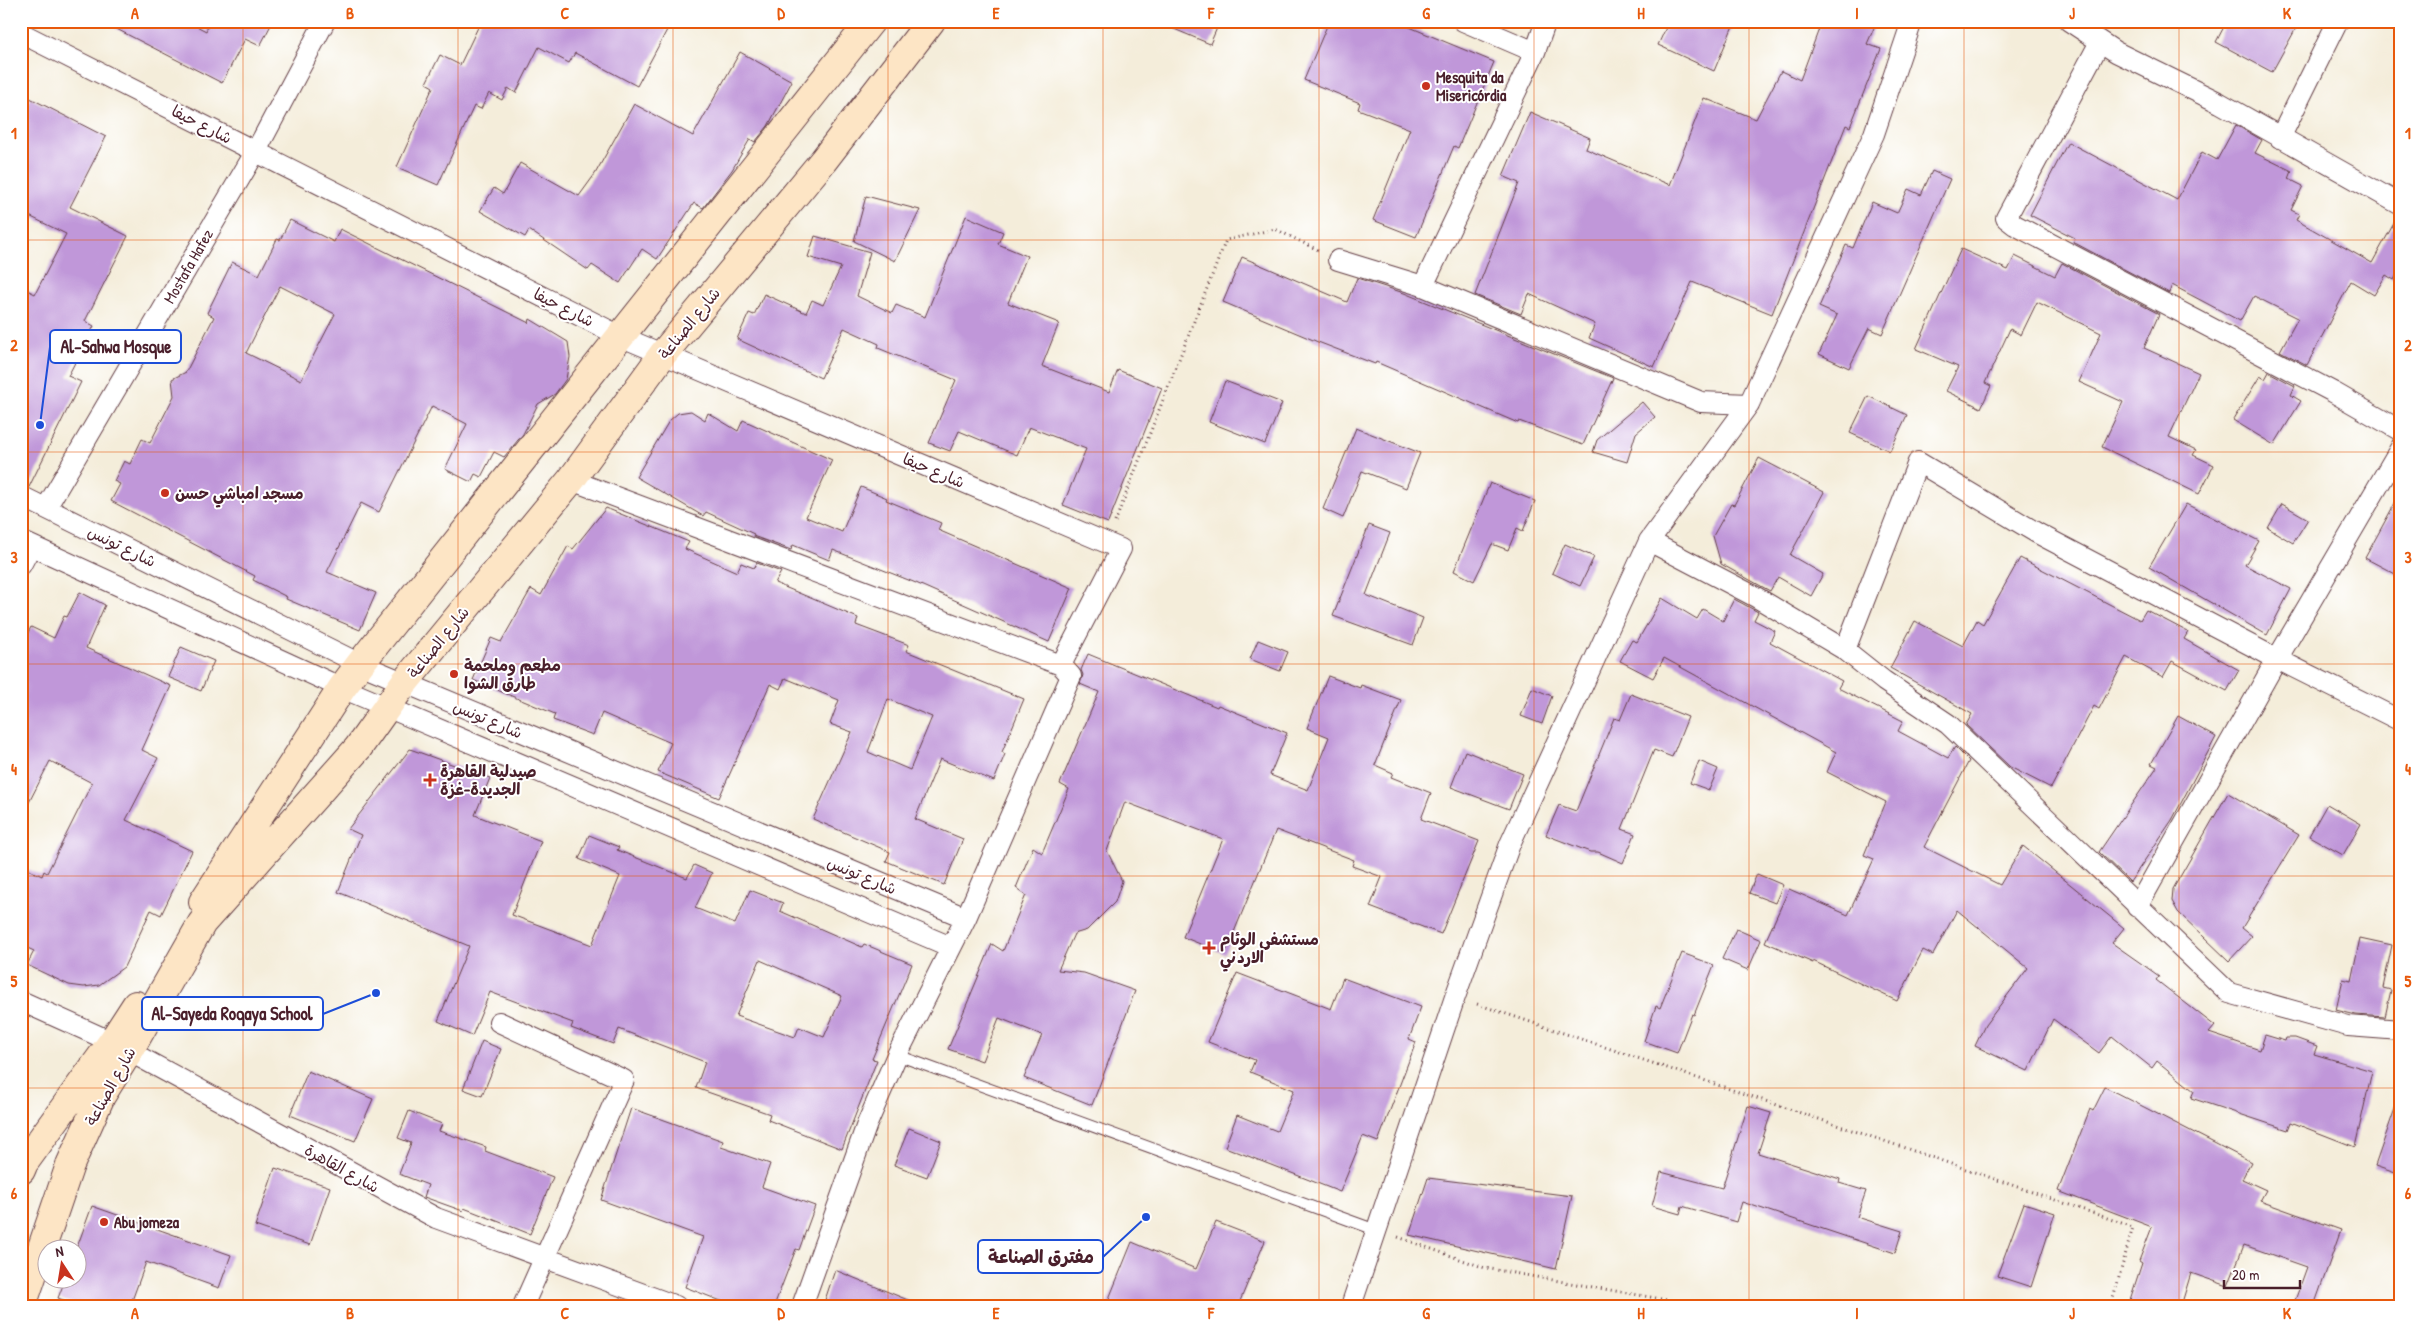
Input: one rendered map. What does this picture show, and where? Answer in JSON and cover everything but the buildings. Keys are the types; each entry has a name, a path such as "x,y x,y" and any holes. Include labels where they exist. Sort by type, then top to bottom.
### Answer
{"main road":[{"name":"شارع الصناعة","path":"22,1306 70,1164 121,1047 342,688 871,21"},
{"name":"شارع الصناعة","path":"21,1170 24,1163 121,1047 202,923 358,748 404,683 571,480 663,354 823,161 931,21"}],"street":[{"name":"Mostafa Hafez","path":"46,508 256,151 325,21"},
{"path":"1463,21 1534,52"},
{"path":"1423,286 1534,52 1546,21"},
{"path":"1351,1306 1455,997 1510,844 1649,541 1749,404 1874,134 1912,21"},
{"path":"2069,21 2116,52 2220,103 2401,205"},
{"path":"2280,138 2338,21"},
{"name":"شارع حيفا","path":"21,33 622,337 1114,546"},
{"path":"2100,42 2006,218 2333,392 2401,431"},
{"path":"1338,260 1423,286 1701,402 1749,404"},
{"path":"2137,907 2277,660 2401,447"},
{"path":"1845,650 1918,462 2037,533 2277,660 2401,722"},
{"path":"571,480 1061,665 1071,676 966,918 897,1055 867,1124 802,1306"},
{"name":"شارع تونس","path":"21,496 360,664 966,918"},
{"path":"1649,541 1756,597 1845,650 1884,681 1948,724 2229,993 2348,1026 2401,1030"},
{"path":"21,565 26,544"},
{"name":"شارع تونس","path":"26,544 342,688 951,947"},
{"path":"1061,665 1114,546"},
{"name":"شارع القاهرة","path":"21,1001 121,1047 436,1218 676,1306"},
{"path":"499,1022 624,1080 544,1257 524,1306"}],"lane":[{"path":"897,1055 1376,1230"}],"path":[{"path":"1114,546 1226,240 1275,229 1338,260"},
{"path":"1455,997 1899,1146 2133,1227 2110,1306"},
{"path":"1376,1230 1485,1268 1701,1306"}],"place":[{"name":"Mesquita da Misericórdia","path":"1426,86"},
{"name":"Al-Sahwa Mosque","path":"40,425"},
{"name":"مسجد امباشي حسن","path":"165,493"},
{"name":"مطعم وملحمة طارق الشوا","path":"454,674"},
{"name":"صيدلية القاهرة الجديدة-غزة","path":"430,780"},
{"name":"مستشفى الوئام الاردني","path":"1209,948"},
{"name":"Al-Sayeda Roqaya School","path":"376,993"},
{"name":"مفترق الصناعة","path":"1146,1217"},
{"name":"Abu jomeza","path":"104,1222"}]}
